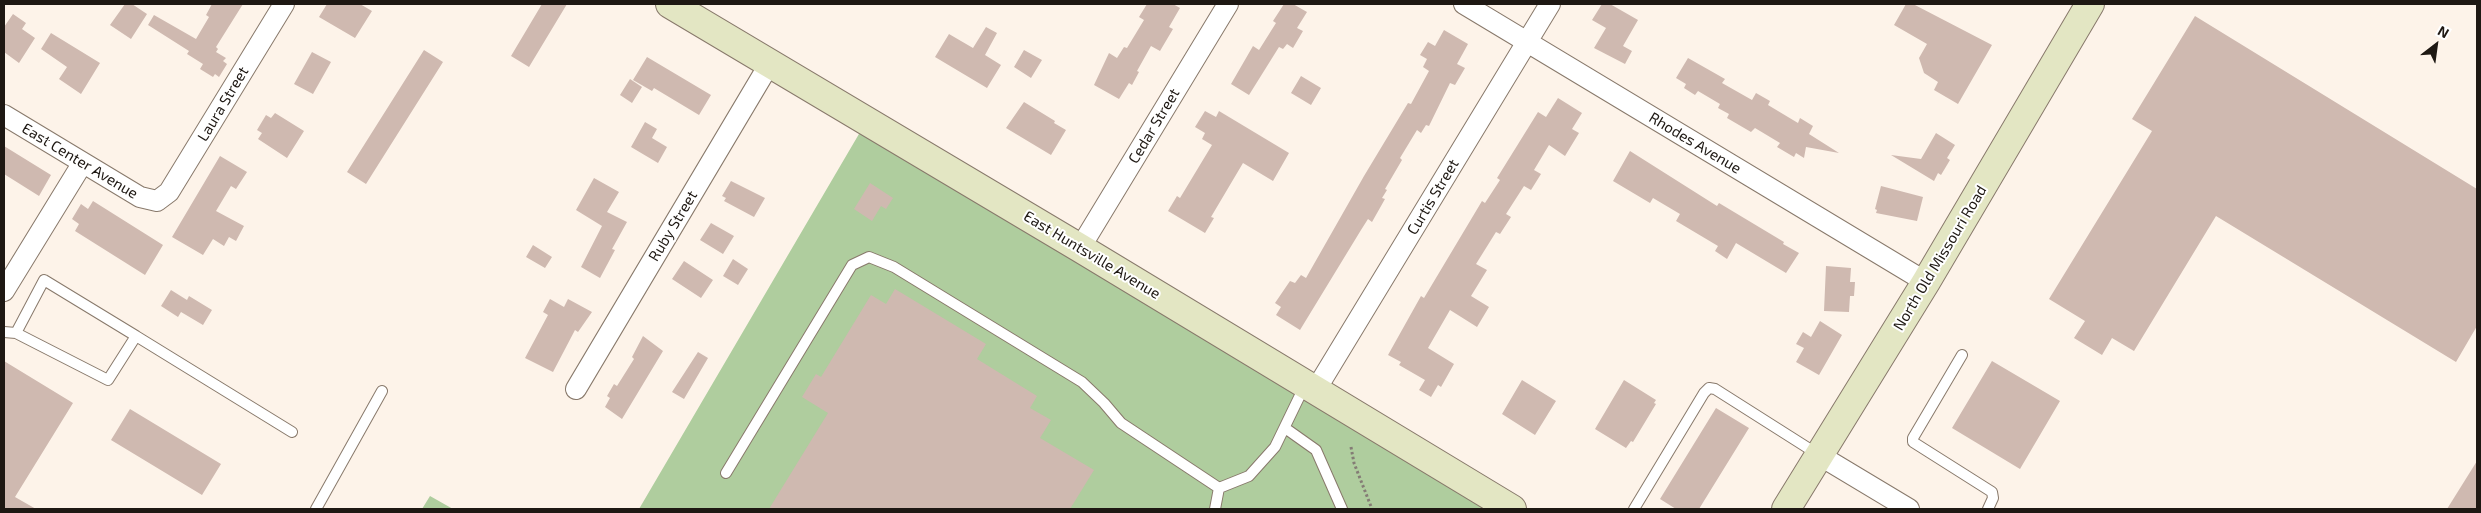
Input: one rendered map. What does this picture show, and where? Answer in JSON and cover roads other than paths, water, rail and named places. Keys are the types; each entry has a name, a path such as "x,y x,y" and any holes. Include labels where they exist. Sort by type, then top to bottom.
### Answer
{"main road":[{"name":"East Huntsville Avenue","path":"670,4 1080,248 1512,509"},
{"name":"North Old Missouri Road","path":"1786,509 1926,282 2090,4"}],"street":[{"name":"Laura Street","path":"157,201 170,192 284,4"},
{"name":"Cedar Street","path":"1080,248 1228,4"},
{"name":"Rhodes Avenue","path":"1464,4 1926,282"},
{"name":"Curtis Street","path":"1310,388 1550,4"},
{"name":"Ruby Street","path":"576,389 770,63"},
{"name":"East Center Avenue","path":"4,115 82,164 140,197 157,201"},
{"path":"4,291 82,164"},
{"path":"1819,455 1909,509"}],"lane":[{"path":"726,473 852,265 869,258 894,267 1082,382 1121,423 1219,488"},
{"path":"16,333 44,280 292,432"},
{"path":"4,332 16,333 108,380 136,336"},
{"path":"1962,355 1912,442 1992,492 1993,498 1988,509"},
{"path":"1219,488 1249,476 1276,447 1285,428 1310,388"},
{"path":"1634,509 1704,393 1709,388 1715,389 1819,455"},
{"path":"316,509 382,391"},
{"path":"1285,428 1316,450 1342,509"},
{"path":"1215,509 1219,488"}]}
